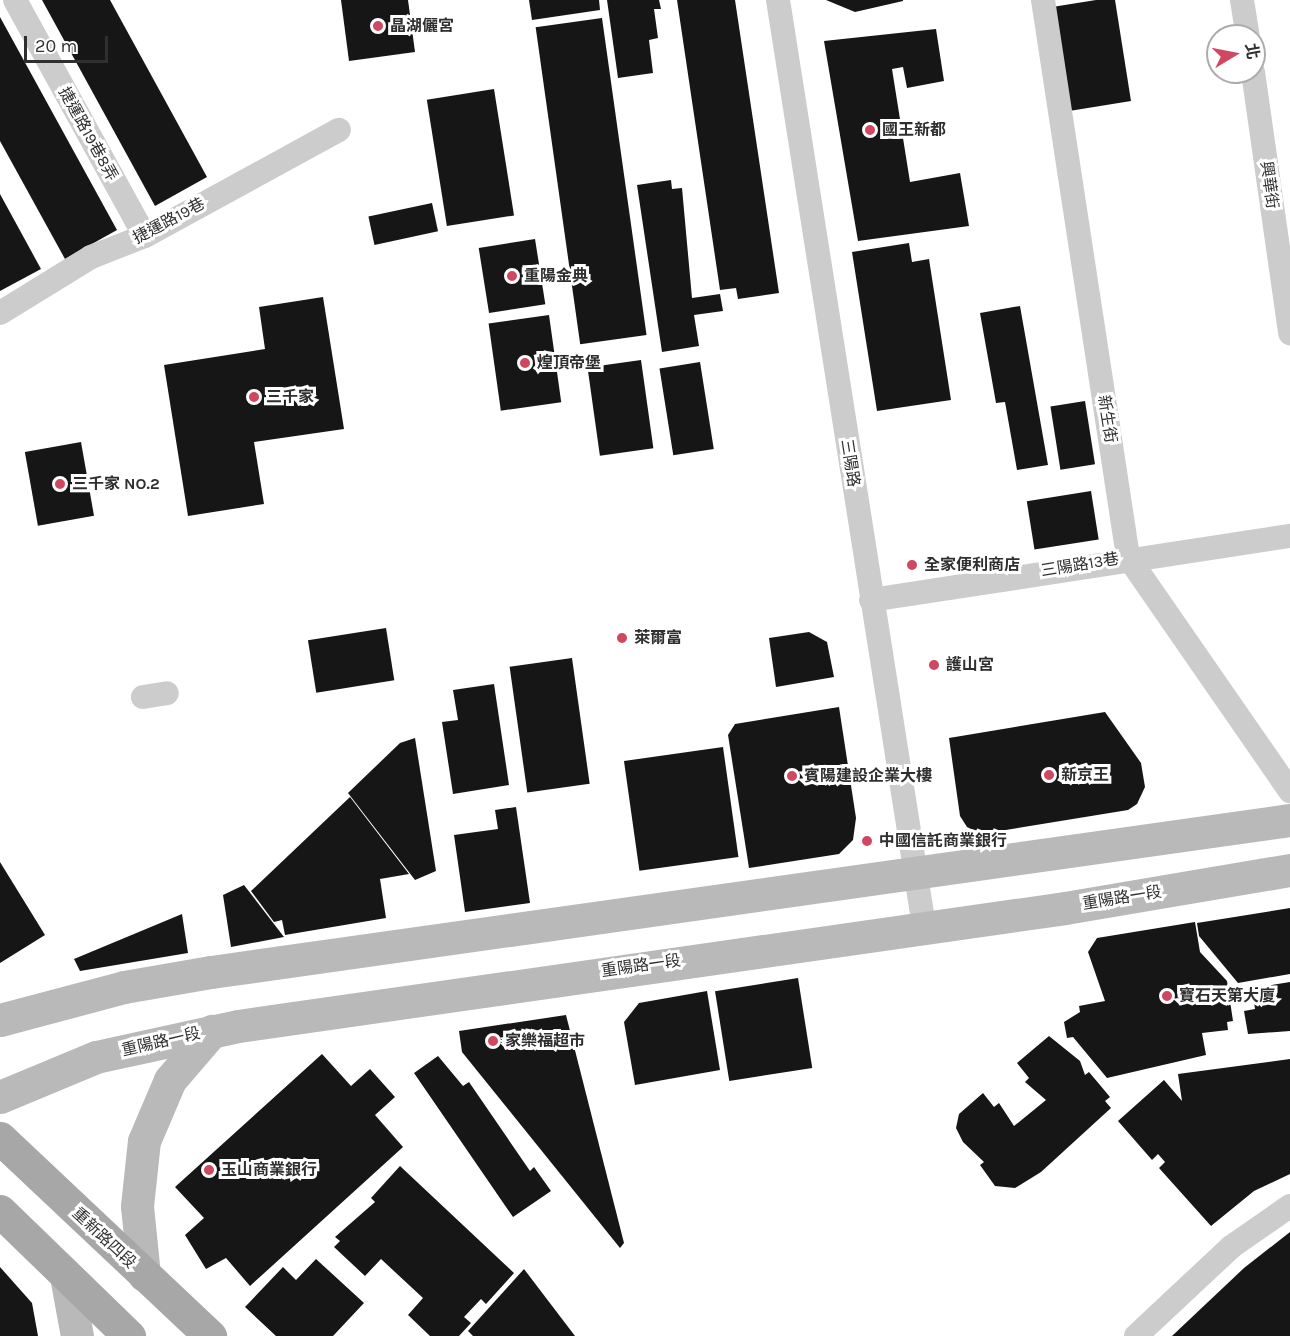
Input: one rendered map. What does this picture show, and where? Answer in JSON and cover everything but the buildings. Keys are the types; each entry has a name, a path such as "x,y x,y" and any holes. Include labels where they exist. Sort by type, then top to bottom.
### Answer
{"main road":[{"path":"0,1020 124,987 211,972 915,868 1290,820"},
{"name":"重陽路一段","path":"0,1097 96,1057 213,1031 1290,870"},
{"path":"144,1275 136,1206 144,1141 170,1080 213,1031"},
{"name":"重新路四段","path":"0,1138 210,1336"},
{"path":"0,1210 129,1336"},
{"path":"66,1276 77,1336"}],"street":[{"name":"捷運路19巷8弄","path":"15,0 145,236"},
{"name":"三陽路","path":"778,0 924,926"},
{"name":"新生街","path":"1042,0 1128,557 1290,791"},
{"path":"1242,0 1246,24"},
{"name":"興華街","path":"1255,84 1290,333"},
{"name":"捷運路19巷","path":"0,313 91,257 145,236 339,130"},
{"name":"三陽路13巷","path":"871,600 1128,557 1290,536"},
{"path":"143,697 166,693"},
{"path":"1136,1336 1231,1247 1290,1206"}],"place":[{"name":"晶湖儷宮","path":"378,26"},
{"name":"國王新都","path":"870,130"},
{"name":"重陽金典","path":"512,276"},
{"name":"煌頂帝堡","path":"525,363"},
{"name":"三千家","path":"254,397"},
{"name":"三千家 NO.2","path":"60,484"},
{"name":"全家便利商店","path":"912,565"},
{"name":"萊爾富","path":"622,638"},
{"name":"護山宮","path":"934,665"},
{"name":"新京王","path":"1049,775"},
{"name":"賓陽建設企業大樓","path":"792,776"},
{"name":"中國信託商業銀行","path":"867,841"},
{"name":"寶石天第大廈","path":"1167,996"},
{"name":"家樂福超市","path":"493,1041"},
{"name":"玉山商業銀行","path":"209,1170"}]}
